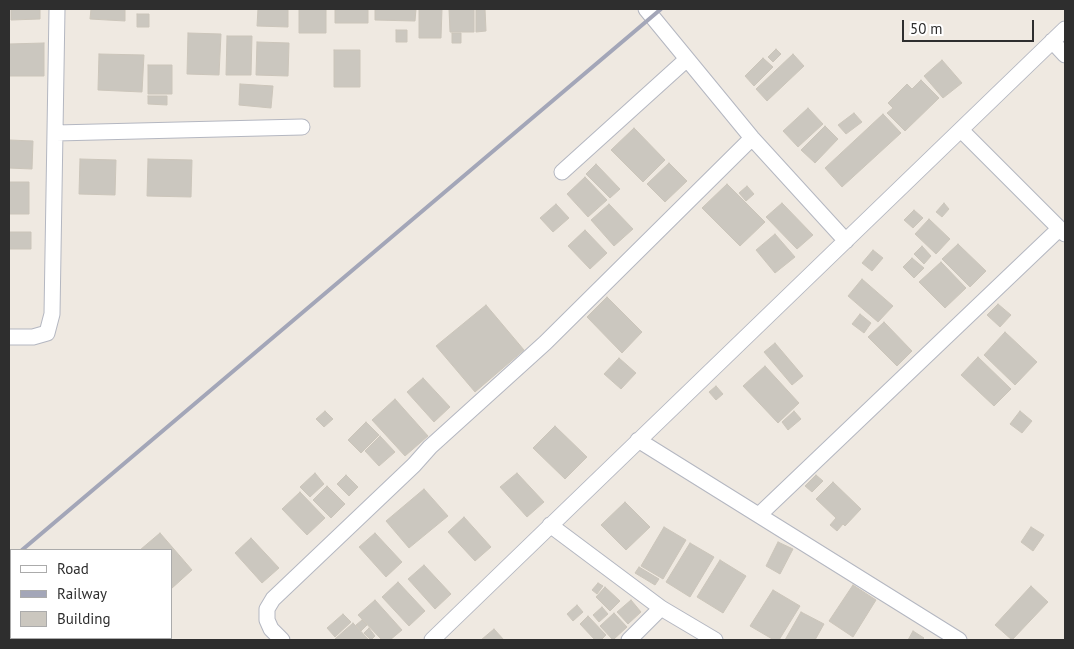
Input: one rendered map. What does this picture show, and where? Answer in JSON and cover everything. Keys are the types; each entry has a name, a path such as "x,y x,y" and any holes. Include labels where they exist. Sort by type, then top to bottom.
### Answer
{"street":[{"path":"9,338 47,333 52,314 57,9"},
{"path":"646,9 752,138 846,242"},
{"path":"432,640 1065,29"},
{"path":"1052,40 1065,54"},
{"path":"562,172 687,59"},
{"path":"56,133 302,126"},
{"path":"759,515 1062,232 961,130"},
{"path":"282,640 271,629 267,620 267,609 273,599 414,465 430,447 545,343 752,138"},
{"path":"638,440 954,639"},
{"path":"550,525 662,608 715,640"},
{"path":"629,640 662,608"}],"building":[{"path":"11,9 40,9 40,19 11,20"},
{"path":"91,9 125,9 125,21 90,19"},
{"path":"258,9 288,9 288,27 257,26"},
{"path":"299,9 326,9 326,33 299,33"},
{"path":"335,9 368,9 368,23 335,23"},
{"path":"375,9 416,9 415,21 375,20"},
{"path":"419,9 442,9 441,38 419,38"},
{"path":"449,9 474,9 474,32 450,32"},
{"path":"476,9 485,9 486,31 476,32"},
{"path":"137,14 149,14 149,27 137,27"},
{"path":"396,30 407,30 407,42 396,42"},
{"path":"188,33 221,34 219,75 187,74"},
{"path":"452,33 461,33 461,43 452,43"},
{"path":"227,36 252,36 251,75 226,75"},
{"path":"257,42 289,43 288,76 256,75"},
{"path":"44,43 44,76 9,76 9,44"},
{"path":"776,49 781,54 773,62 768,57"},
{"path":"334,50 360,50 360,87 334,87"},
{"path":"99,54 144,55 142,92 98,90"},
{"path":"793,54 804,66 767,101 756,89"},
{"path":"763,58 773,67 754,86 745,76"},
{"path":"942,60 962,83 943,98 924,76"},
{"path":"148,65 172,65 172,94 148,94"},
{"path":"921,80 939,98 905,131 887,113 893,108 888,103 907,84 912,89"},
{"path":"240,84 273,86 271,108 239,105"},
{"path":"148,96 167,96 167,105 148,104"},
{"path":"808,108 823,124 798,147 783,131"},
{"path":"854,113 862,122 846,134 838,125"},
{"path":"883,114 901,133 842,187 825,168"},
{"path":"825,126 838,139 815,163 801,150"},
{"path":"634,128 665,160 643,182 611,150"},
{"path":"9,140 33,141 32,169 9,168"},
{"path":"80,159 116,160 115,195 79,194"},
{"path":"148,159 192,160 191,197 147,196"},
{"path":"669,163 687,181 665,202 647,184"},
{"path":"596,164 620,189 610,198 586,174"},
{"path":"585,177 607,200 588,217 567,194"},
{"path":"9,182 29,182 29,214 9,214"},
{"path":"727,184 765,222 740,246 702,208"},
{"path":"747,186 754,194 746,201 739,193"},
{"path":"782,203 813,235 797,249 766,217"},
{"path":"944,203 949,209 942,217 936,212"},
{"path":"556,204 569,218 553,232 540,218"},
{"path":"609,204 633,229 614,246 591,220"},
{"path":"914,210 923,218 913,228 904,220"},
{"path":"929,219 950,239 936,254 915,234"},
{"path":"585,230 607,253 590,269 568,246"},
{"path":"9,232 31,232 31,249 9,249"},
{"path":"775,234 795,257 775,273 756,250"},
{"path":"958,244 986,271 970,287 942,259"},
{"path":"922,246 931,256 924,264 914,254"},
{"path":"873,250 883,258 872,271 862,263"},
{"path":"912,258 924,268 914,278 903,267"},
{"path":"941,262 966,288 945,308 919,282"},
{"path":"862,279 893,306 878,322 848,296"},
{"path":"607,297 642,332 622,353 587,317"},
{"path":"998,304 1011,315 1000,327 987,315"},
{"path":"486,305 524,350 475,392 436,346"},
{"path":"860,314 871,323 864,333 852,324"},
{"path":"884,322 912,351 897,366 868,337"},
{"path":"1005,332 1037,362 1015,385 984,355"},
{"path":"775,343 803,376 792,385 764,352"},
{"path":"978,357 1011,389 994,406 961,375"},
{"path":"619,358 636,373 621,389 604,374"},
{"path":"765,366 799,403 778,423 743,386"},
{"path":"423,378 450,407 434,422 407,392"},
{"path":"716,386 723,394 716,400 709,392"},
{"path":"395,399 428,436 405,456 372,420"},
{"path":"325,411 333,419 324,427 316,419"},
{"path":"794,411 801,419 788,430 782,422"},
{"path":"1020,411 1032,421 1022,433 1010,424"},
{"path":"366,422 379,435 361,453 348,440"},
{"path":"555,426 587,457 565,479 533,448"},
{"path":"380,436 395,452 379,466 365,451"},
{"path":"315,473 324,484 310,497 300,487"},
{"path":"517,473 544,502 527,517 500,487"},
{"path":"346,475 358,487 349,496 337,484"},
{"path":"816,475 823,481 812,492 805,486"},
{"path":"833,482 861,509 845,526 843,524 837,531 830,525 836,518 816,499"},
{"path":"327,486 345,504 331,518 313,500"},
{"path":"424,489 448,516 409,548 386,521"},
{"path":"300,492 325,518 307,535 282,509"},
{"path":"625,502 650,527 626,550 601,525"},
{"path":"464,517 491,547 475,561 448,532"},
{"path":"664,527 686,540 663,579 641,566"},
{"path":"1031,527 1044,535 1033,551 1021,542"},
{"path":"160,533 192,570 172,588 172,549 141,549"},
{"path":"375,533 402,562 386,577 359,547"},
{"path":"251,538 279,568 262,583 235,553"},
{"path":"778,542 793,549 780,574 766,566"},
{"path":"690,543 714,557 690,597 666,582"},
{"path":"720,560 746,576 723,613 697,597"},
{"path":"424,565 451,594 435,609 408,579"},
{"path":"639,567 659,579 655,585 635,573"},
{"path":"398,582 425,611 409,626 382,597"},
{"path":"598,583 603,586 597,594 592,590"},
{"path":"853,585 876,600 853,637 829,621"},
{"path":"1031,586 1048,602 1012,640 995,625"},
{"path":"605,587 620,601 610,611 596,597"},
{"path":"773,590 800,606 779,640 774,640 750,626"},
{"path":"375,600 402,630 390,640 382,640 358,615"},
{"path":"631,600 641,612 628,624 617,612"},
{"path":"577,605 583,612 573,621 567,614"},
{"path":"602,607 608,614 599,622 593,615"},
{"path":"801,612 824,624 815,640 785,640"},
{"path":"614,613 627,627 613,640 600,626"},
{"path":"343,614 351,622 335,637 327,628"},
{"path":"588,616 606,635 601,640 595,640 580,624"},
{"path":"362,620 367,625 361,631 356,625"},
{"path":"353,623 369,640 335,639"},
{"path":"369,628 375,636 371,640 364,633"},
{"path":"494,629 504,640 481,640"},
{"path":"913,631 924,638 922,640 908,640"}],"railway":[{"path":"23,549 661,9"}]}
